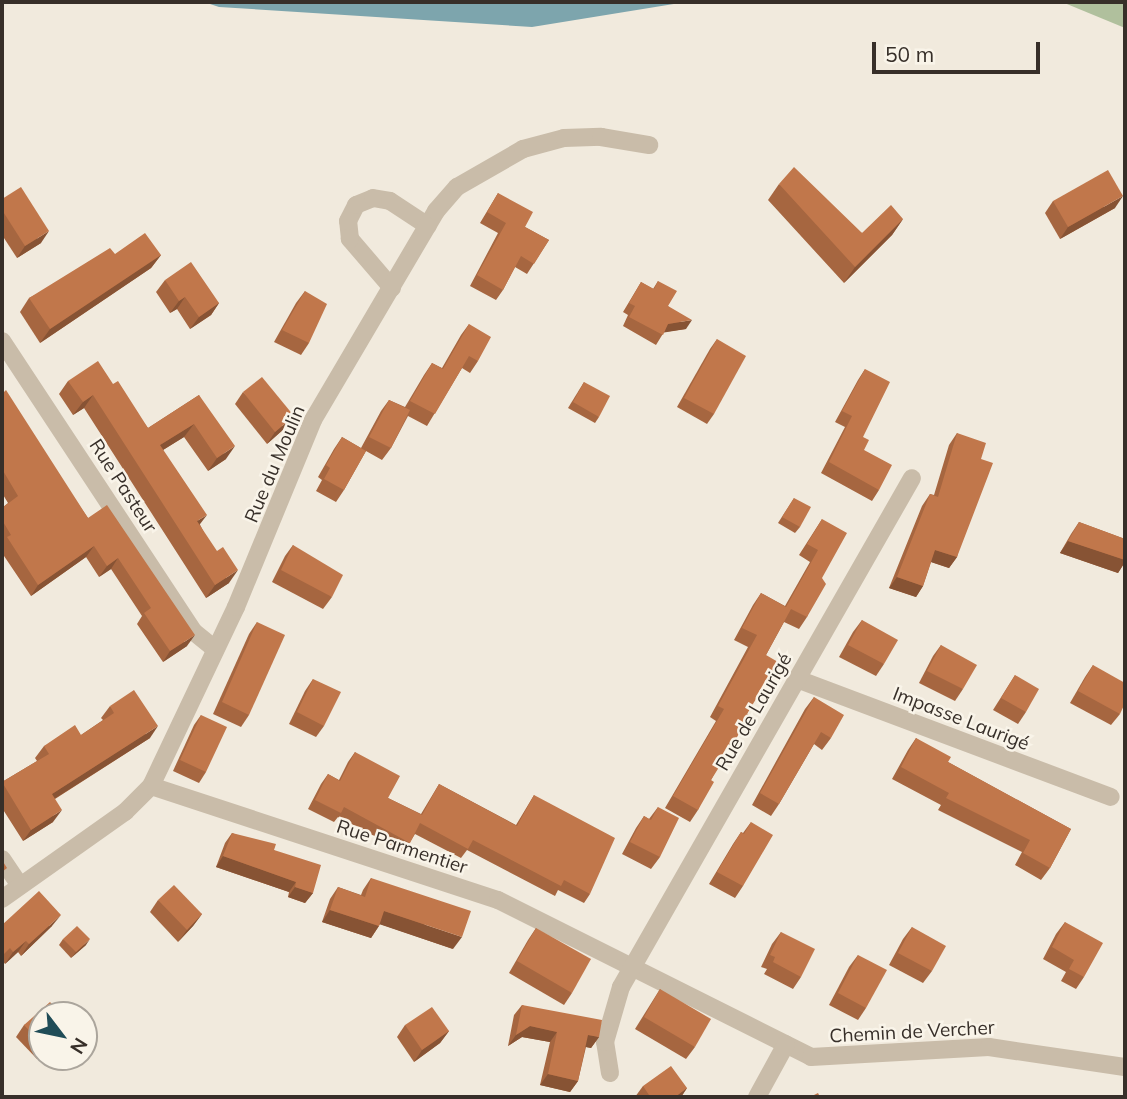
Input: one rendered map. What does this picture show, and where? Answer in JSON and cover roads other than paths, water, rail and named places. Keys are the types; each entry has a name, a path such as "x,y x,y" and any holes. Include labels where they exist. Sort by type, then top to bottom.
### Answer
{"street":[{"name":"Rue du Moulin","path":"2,899 125,811 151,786 281,505 313,420 428,226 457,187 523,149 564,138 601,137 649,145"},
{"path":"392,288 350,239 348,221 356,205 373,198 390,201 428,226"},
{"name":"Rue Pasteur","path":"2,341 194,632 215,649"},
{"name":"Rue de Laurigé","path":"633,966 912,478"},
{"name":"Impasse Laurigé","path":"797,679 1111,797"},
{"name":"Rue Parmentier","path":"151,786 498,900 786,1044"},
{"path":"2,859 20,886"},
{"path":"610,1073 605,1042 621,987 633,966"},
{"path":"757,1097 786,1044"},
{"name":"Chemin de Vercher","path":"786,1044 821,1057 989,1047 1125,1067"}],"water":[{"path":"204,2 686,2 532,27 219,7"}]}
